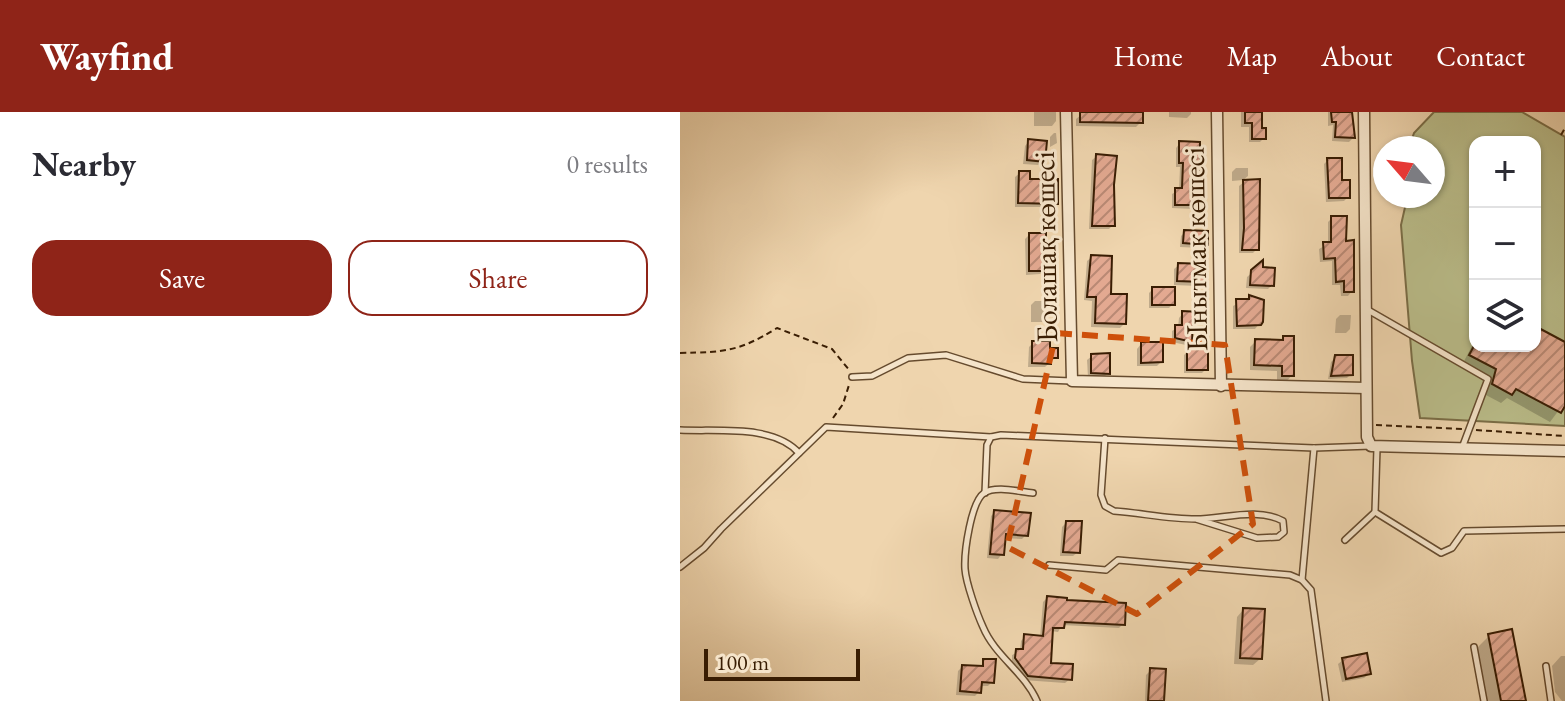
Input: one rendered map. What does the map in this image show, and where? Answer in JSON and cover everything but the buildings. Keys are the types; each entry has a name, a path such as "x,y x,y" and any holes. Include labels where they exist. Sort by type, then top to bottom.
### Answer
{"street":[{"name":"Болашақ көшесі","path":"1066,112 1072,381"},
{"name":"Ынытмак көшесі","path":"1217,112 1221,386"},
{"path":"1364,112 1367,437 1374,446 1565,451"},
{"path":"1072,381 1366,388"}],"lane":[{"path":"1368,310 1488,379 1468,449"},
{"path":"852,377 872,376 908,358 946,355 1023,379 1072,381"},
{"path":"680,567 704,548 826,427 991,437 1105,438 1314,448 1374,446 1375,512 1345,540"},
{"path":"680,430 755,433 788,441 799,453"},
{"path":"985,493 987,445 991,437"},
{"path":"1105,438 1101,495 1105,506 1114,511 1196,519 1275,516 1283,521 1284,532 1278,537 1257,538 1196,519"},
{"path":"1302,580 1314,448"},
{"path":"1033,493 996,490 985,493 973,508 965,568 983,627 991,642 1026,682 1037,701"},
{"path":"1375,512 1441,553 1452,548 1464,531 1565,529"},
{"path":"1049,565 1106,570 1118,560 1290,575 1302,580 1311,590 1326,701"},
{"path":"1474,647 1484,701"},
{"path":"1546,666 1551,701"}],"path":[{"path":"1561,135 1565,128"},
{"path":"680,353 728,352 777,328 832,349 848,366 852,377 843,404 826,427"},
{"path":"1367,426 1565,436"},
{"path":"1468,449 1472,430"}],"highlighted area":[{"path":"1056,333 1225,345 1253,524 1137,614 1007,547"}],"green space":[{"path":"1434,112 1522,112 1565,137 1565,426 1420,418 1401,225 1405,208 1445,208 1445,136 1413,136"}]}
